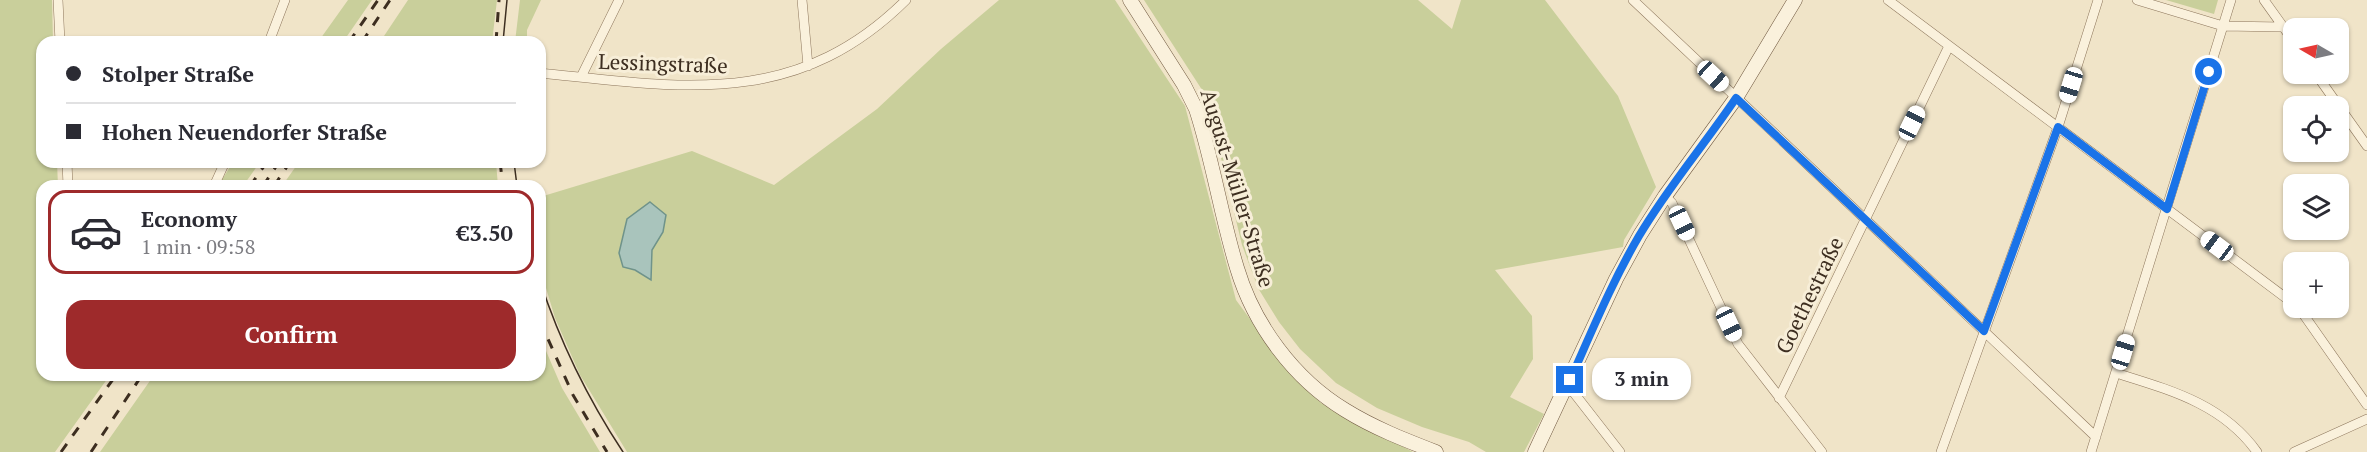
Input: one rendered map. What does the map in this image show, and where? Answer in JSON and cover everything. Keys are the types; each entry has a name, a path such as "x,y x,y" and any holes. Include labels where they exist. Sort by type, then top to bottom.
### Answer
{"main road":[{"name":"August-Müller-Straße","path":"1130,0 1184,85 1196,109 1237,270 1256,314 1272,340 1303,378 1344,410 1398,437 1436,452"},
{"path":"1534,452 1628,256 1665,196 1736,98 1795,0"}],"street":[{"path":"58,0 60,36"},
{"path":"271,36 285,0"},
{"path":"581,77 619,0"},
{"path":"802,0 808,66"},
{"name":"Lessingstraße","path":"546,74 710,86 753,81 808,66 860,38 906,0"},
{"path":"1633,0 2096,437"},
{"path":"1888,0 2283,296"},
{"path":"1941,452 2058,127 2098,0"},
{"path":"2137,0 2223,26 2282,27"},
{"path":"2091,452 2231,0"},
{"path":"2264,0 2282,27"},
{"name":"Goethestraße","path":"1779,398 1949,46"},
{"path":"2323,84 2367,146"},
{"path":"1665,196 1672,203 1738,344 1822,452"},
{"path":"2306,318 2367,405"},
{"path":"2116,373 2199,401 2238,430 2257,452"},
{"path":"1566,388 1574,393 1620,452"},
{"path":"2294,452 2367,419"}],"green space":[{"path":"0,0 52,0 53,36 36,36 36,168 57,168 58,180 36,180 36,381 106,381 55,452 0,452"},
{"path":"348,0 372,0 347,36 322,36"},
{"path":"408,0 497,0 493,36 384,36"},
{"path":"520,0 541,0 527,30 527,36 516,36"},
{"path":"999,0 1115,0 1185,106 1236,300 1281,361 1321,403 1413,452 627,452 580,375 555,318 546,288 546,195 692,151 774,185 877,109 941,49","holes":["650,202 666,215 663,231 652,250 650,279 634,270 619,253 627,219"]},
{"path":"1144,0 1418,0 1452,29 1461,0 1545,0 1618,96 1656,187 1624,240 1623,247 1495,270 1532,316 1533,359 1510,397 1544,414 1524,452 1486,452 1469,442 1422,427 1377,408 1336,383 1300,349 1279,322 1258,288 1242,245 1206,96"},
{"path":"2166,0 2218,0 2214,14"},
{"path":"229,168 256,168 247,180 222,180"},
{"path":"295,168 496,168 498,180 286,180"},
{"path":"546,351 562,388 600,452 100,452 150,381 546,381"}],"water":[{"path":"650,202 666,215 663,232 652,250 651,280 635,270 623,267 619,253 627,219"}],"tram line":[{"path":"504,36 507,0"},
{"path":"515,168 516,180"},
{"path":"546,298 576,370 623,452"}],"railway":[{"path":"353,36 378,0"},
{"path":"366,36 390,0"},
{"path":"496,36 499,0"},
{"path":"254,180 263,168"},
{"path":"267,180 275,168"},
{"path":"278,180 286,168"},
{"path":"501,168 502,180"},
{"path":"546,334 573,395 607,452"},
{"path":"61,452 112,381"},
{"path":"91,452 138,381"}],"route":[{"path":"1570,380 1616,279 1640,235 1665,196 1736,98 1984,331 2058,127 2167,209 2209,72"}]}
